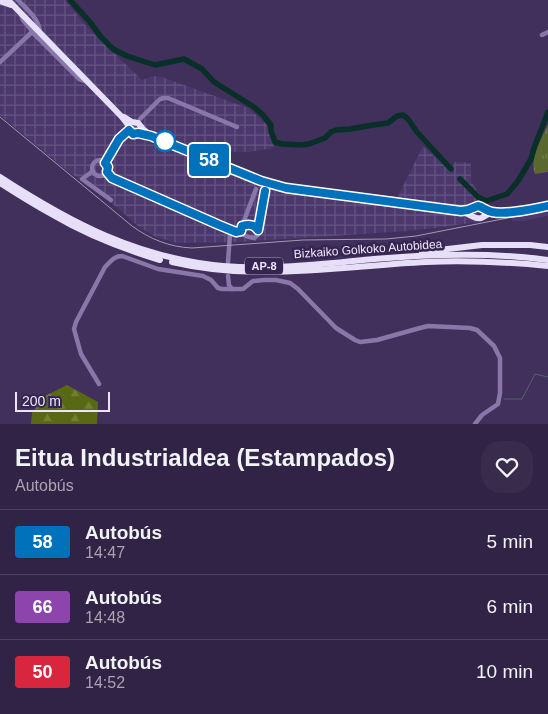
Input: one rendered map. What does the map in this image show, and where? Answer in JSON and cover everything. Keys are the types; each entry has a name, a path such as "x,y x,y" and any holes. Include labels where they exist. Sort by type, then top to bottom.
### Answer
{"highway":[{"path":"0,0 18,10"},
{"path":"8,0 38,33 121,116 130,126 133,134 138,133 151,136 270,184 461,211 476,219 480,218 483,213"},
{"path":"130,126 140,123"},
{"path":"138,133 140,131 140,123"},
{"path":"140,123 143,129 151,136"},
{"name":"Bizkaiko Golkoko Autobidea","path":"0,176 53,210 94,230 132,247 180,260 223,266 321,264 374,259 474,255 548,260"},
{"name":"Bizkaiko Golkoko Autobidea","path":"0,182 52,215 106,242 150,257 205,268 246,272 297,272 402,263 453,261 512,262 548,267"},
{"path":"461,211 480,206 483,213"},
{"path":"483,213 527,210 548,206"},
{"path":"472,216 471,211 473,207"},
{"path":"374,259 482,245 548,247"}],"street":[{"path":"18,0 38,23 38,33 79,79 88,82"},
{"path":"542,35 548,32"},
{"path":"2,60 38,33"},
{"path":"140,123 160,99 168,98 237,127"},
{"path":"105,163 119,139 130,126"},
{"path":"111,200 82,179 93,171 93,166 96,162 101,161 105,163 108,167 107,172 112,178 228,229 240,230"},
{"path":"93,171 96,175 101,176 107,172"},
{"path":"240,230 256,190"},
{"path":"240,230 247,237 254,238 258,235 265,191"},
{"path":"229,238 251,225 255,226 258,230"},
{"path":"228,229 230,234 228,262"},
{"path":"99,384 81,354 74,329 105,267 118,256 122,256 158,269 203,276 222,289 243,289 253,281 276,280 290,283 336,328 360,342 377,340 428,326 477,330 494,346 500,358 500,394 498,404 482,415 475,424"},
{"path":"228,276 229,285 234,290"},
{"path":"222,289 229,285"}],"shaded area":[{"path":"0,0 65,0 87,27 142,80 153,76 162,77 248,108 266,124 272,136 274,148 250,152 217,151 217,157 226,164 268,180 323,191 396,200 423,146 450,171 455,162 471,163 471,181 480,195 477,222 407,231 240,242 177,243 156,237 139,227 0,115"},
{"path":"548,208 548,216 524,221 512,221 511,215"}],"green space":[{"path":"548,124 548,172 535,174 535,155"},
{"path":"67,385 98,402 97,424 31,424 32,413 45,396"}],"waterway":[{"path":"70,0 113,49 127,56 155,65 184,59 202,69 214,82 262,114 271,125 275,142 282,144 309,144 325,138 336,130 388,123 397,116 403,115 451,169"},
{"path":"460,179 478,197 486,201 507,194 518,181 531,159 548,112"},
{"path":"504,399 522,399 535,374 548,377"}],"railway":[{"path":"0,117 132,226 146,235 175,246 192,248 303,240 386,239 416,236 548,210"}],"bus line":[{"name":"58","path":"265,191 258,230 255,226 248,224 242,226 241,231 236,232 112,178 107,172 108,167 105,163 119,139 129,130 133,134 138,133 151,136 261,181 286,188 461,211 476,206 484,210 496,212 527,210 548,206"}]}
